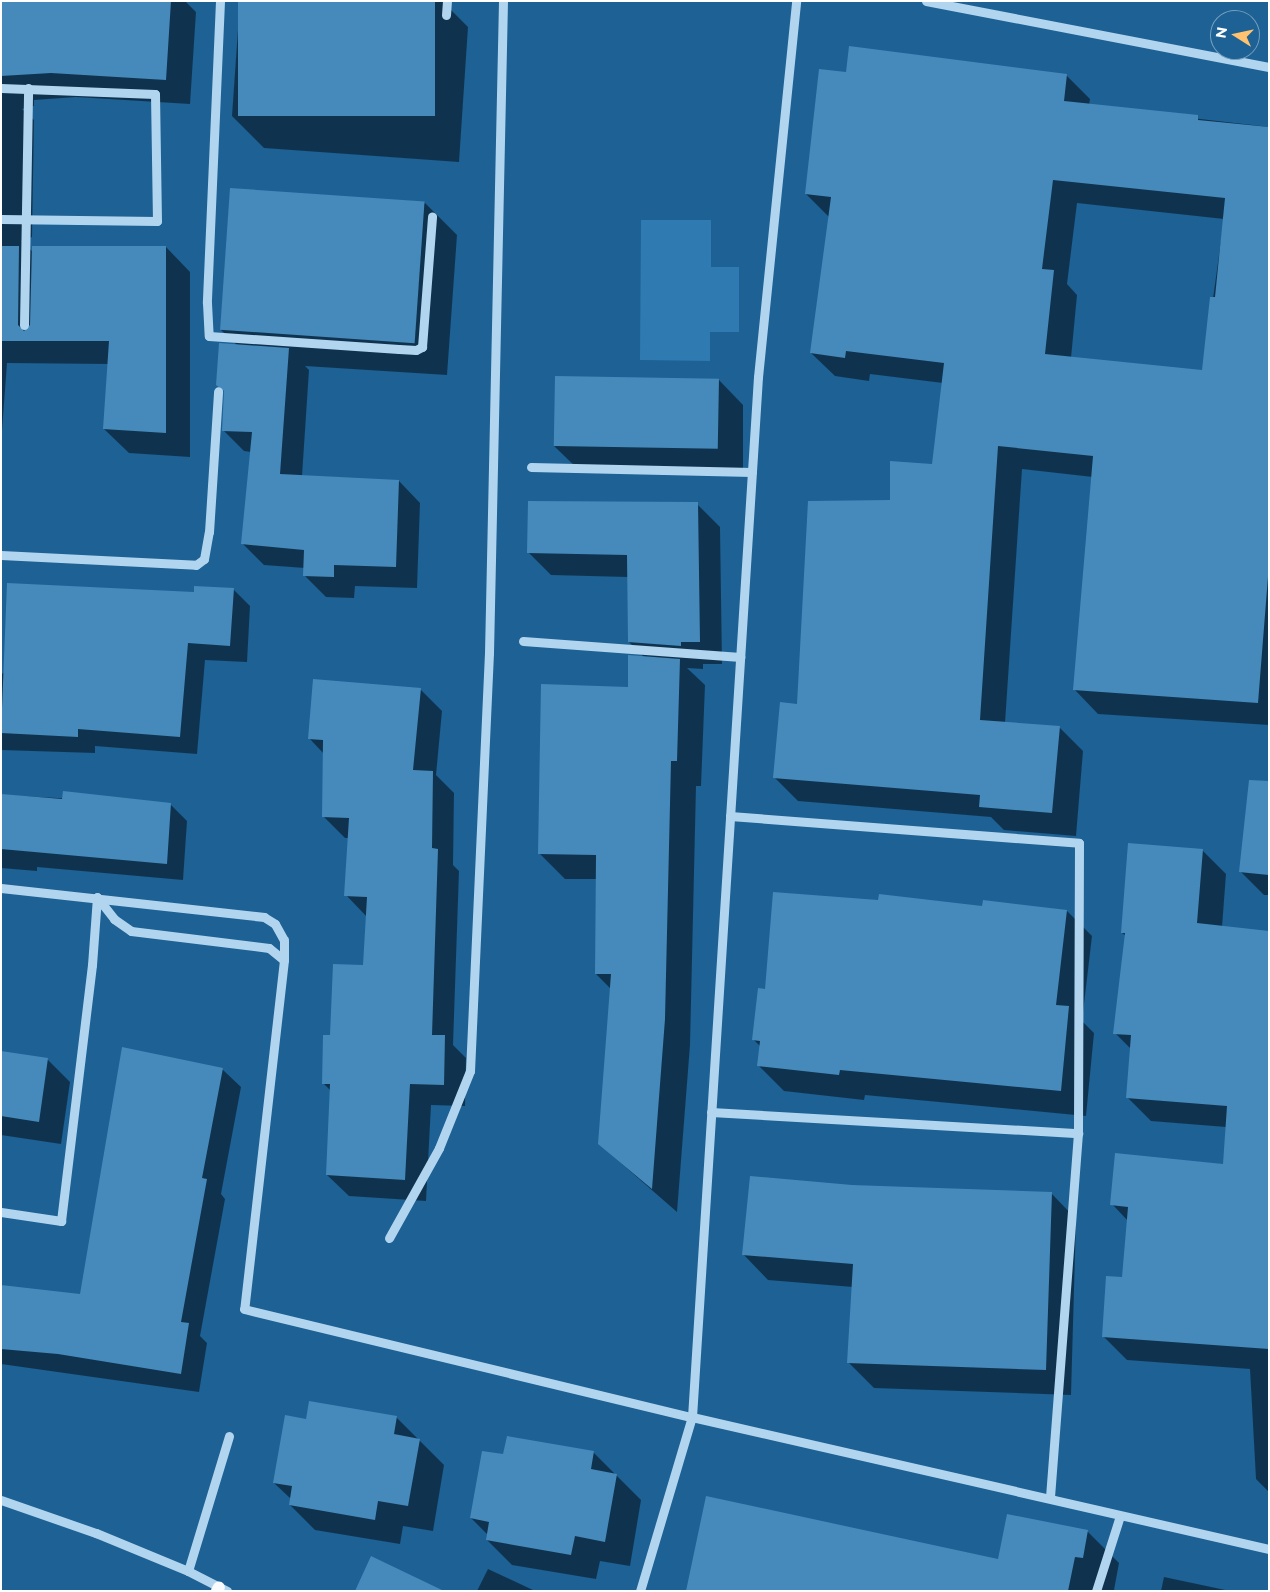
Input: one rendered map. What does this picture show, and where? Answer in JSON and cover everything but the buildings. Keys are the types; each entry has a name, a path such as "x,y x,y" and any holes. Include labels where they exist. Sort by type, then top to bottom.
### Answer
{"street":[{"path":"220,1 207,303 209,336 416,350 422,347 432,216"},
{"path":"446,15 447,1"},
{"path":"389,1238 439,1148 470,1071 490,653 503,1"},
{"path":"640,1591 692,1417 758,377 796,1"},
{"path":"926,1 1269,67"},
{"path":"1,88 155,94 157,221 1,219"},
{"path":"24,325 28,88"},
{"path":"1,555 196,566 204,560 209,532 218,391"},
{"path":"531,467 752,472"},
{"path":"523,641 740,657"},
{"path":"730,816 1079,843 1078,1133 1050,1498"},
{"path":"1,888 96,896 264,916 275,924 284,940 284,960 244,1309 692,1417 1269,1549"},
{"path":"96,896 114,919 131,931 270,948 284,960"},
{"path":"1,1212 60,1221 92,965 96,896"},
{"path":"711,1112 1078,1133"},
{"path":"188,1571 229,1436"},
{"path":"1,1500 188,1571 221,1589"},
{"path":"1096,1591 1120,1516"}],"shaded area":[{"path":"641,220 711,220 711,267 739,267 739,332 710,332 710,361 640,360"}]}
